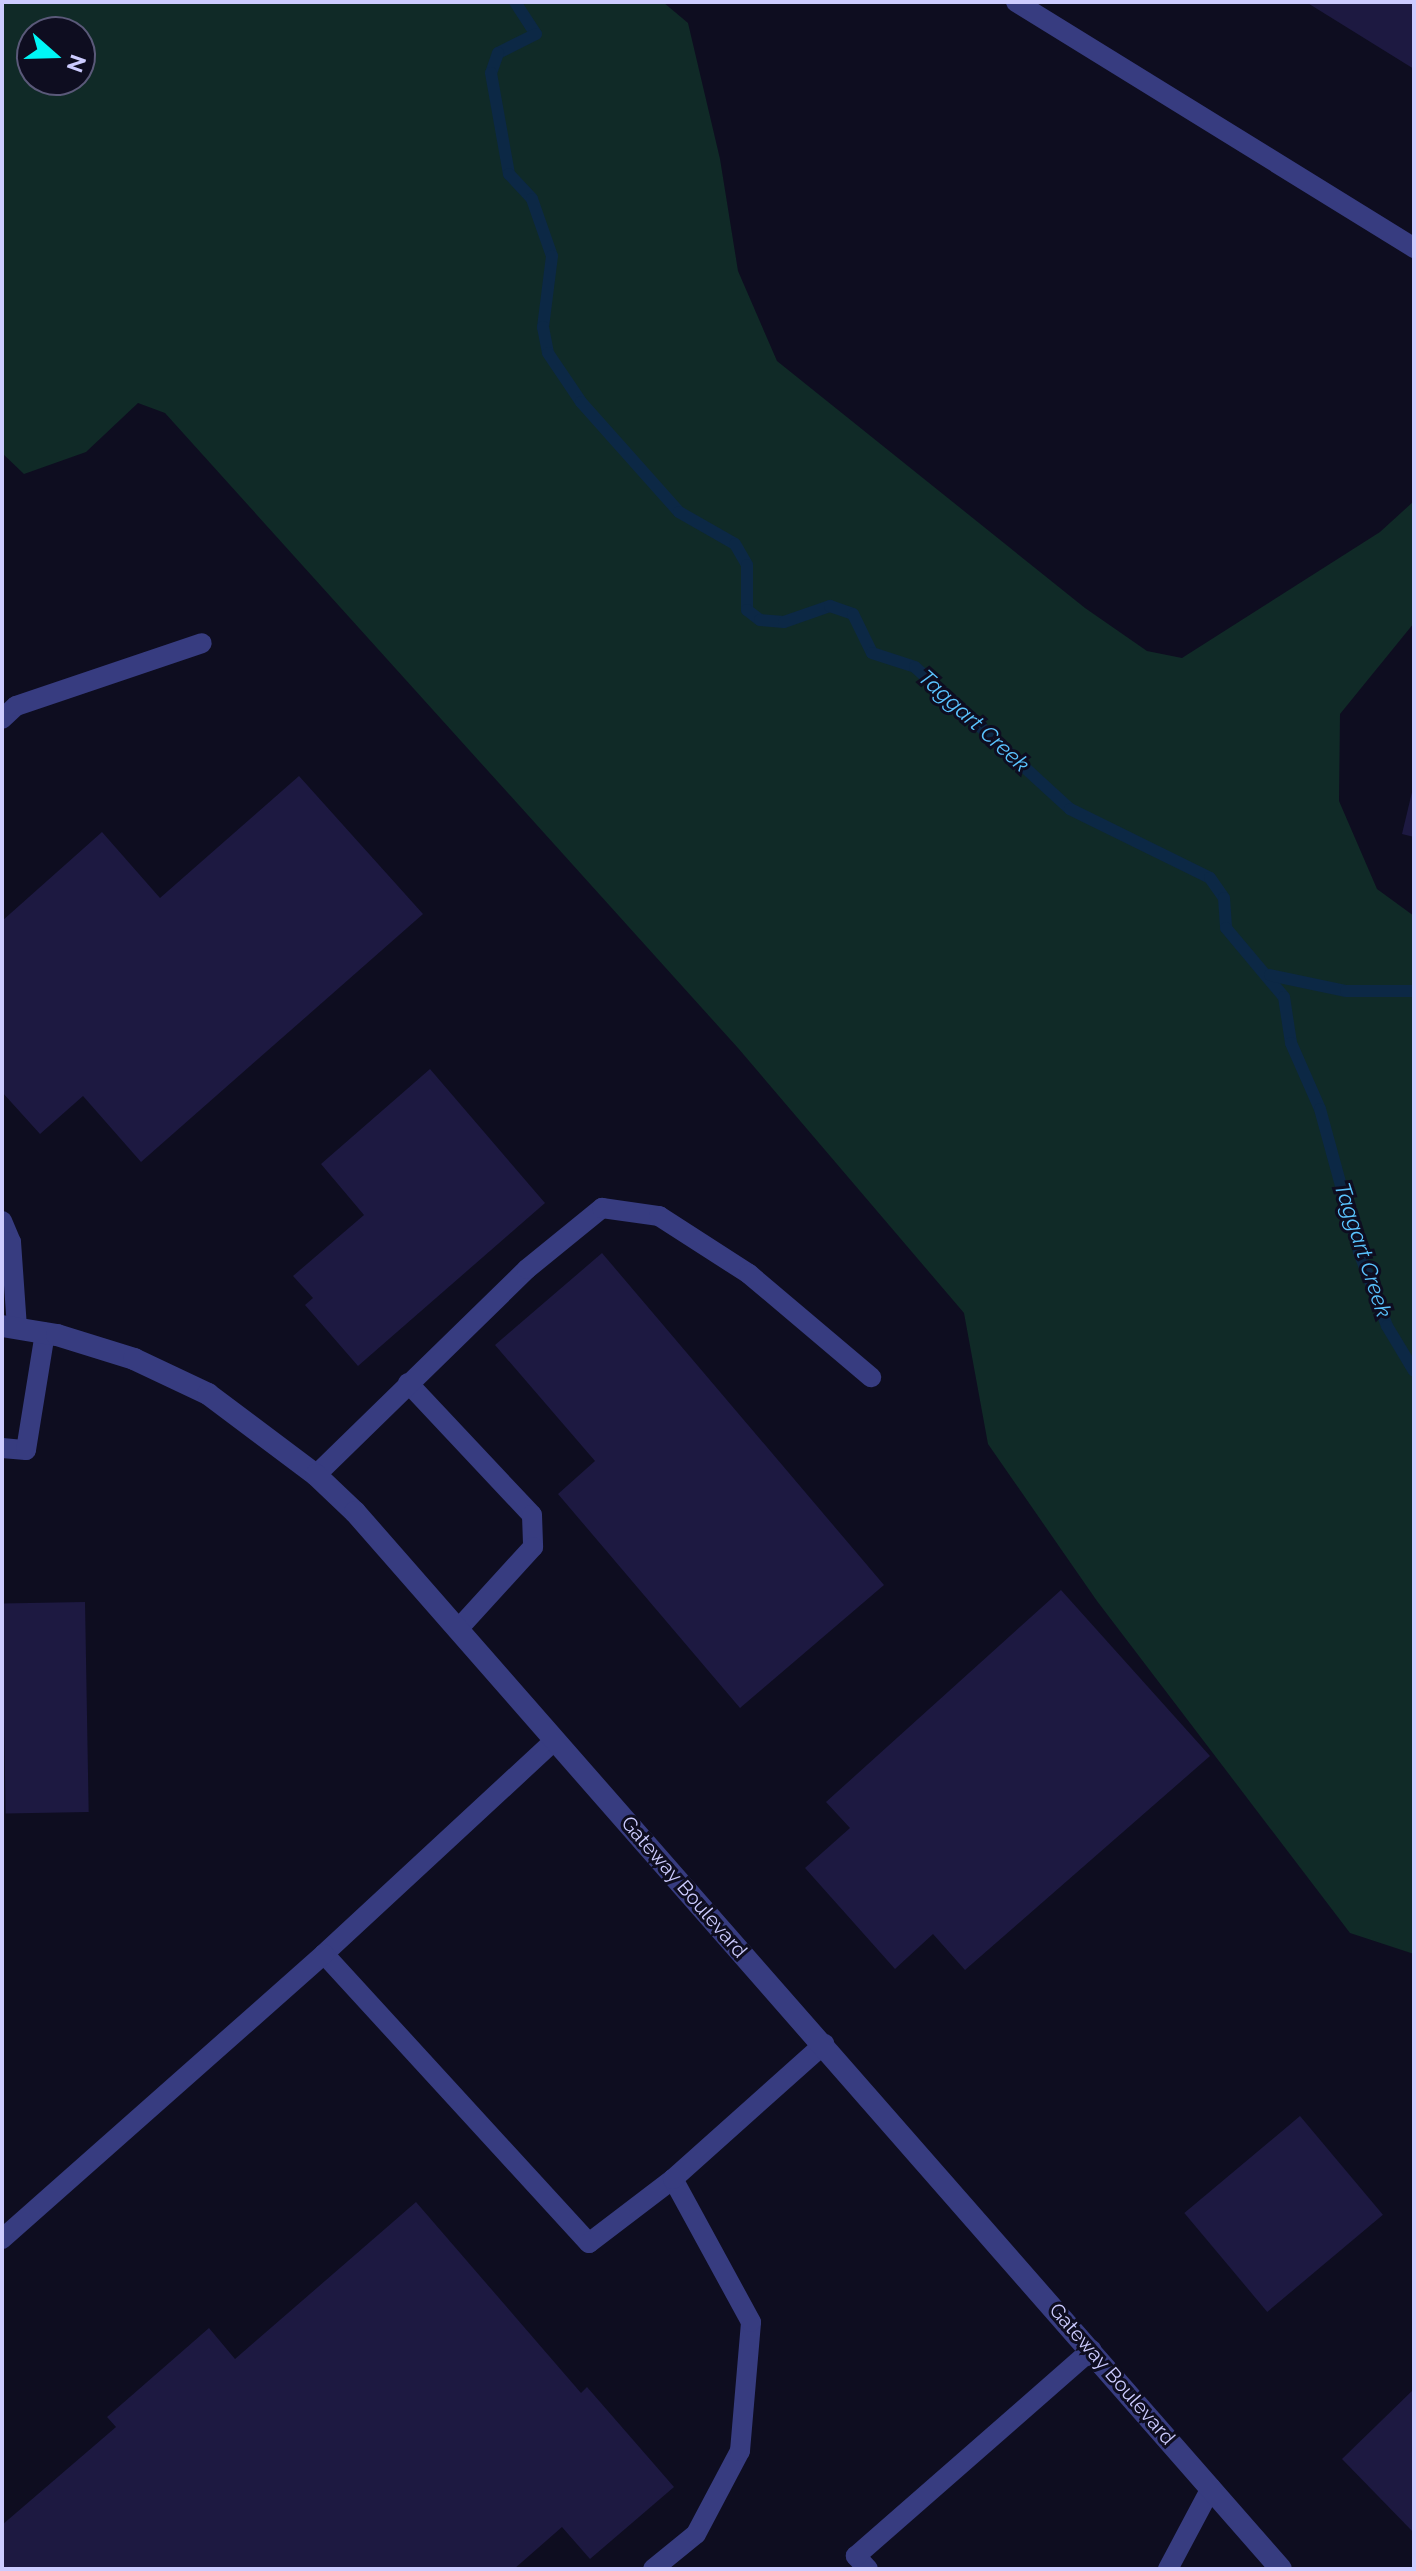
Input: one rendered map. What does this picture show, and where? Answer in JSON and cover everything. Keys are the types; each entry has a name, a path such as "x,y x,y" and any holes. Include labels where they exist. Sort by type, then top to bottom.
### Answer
{"street":[{"name":"Gateway Boulevard","path":"10,1326 134,1359 208,1394 316,1475 458,1629 1281,2569"}],"lane":[{"path":"1016,2 1414,248"},
{"path":"2,719 16,706 202,643"},
{"path":"316,1475 527,1269 602,1208 659,1216 749,1274 871,1377"},
{"path":"2,1221 11,1242 10,1326"},
{"path":"2,1448 26,1450 45,1333"},
{"path":"408,1383 532,1515 533,1547 458,1629"},
{"path":"2,2239 324,1954 555,1740"},
{"path":"324,1954 589,2243 673,2179 824,2044"},
{"path":"653,2569 696,2534 740,2451 751,2322 673,2179"},
{"path":"868,2569 856,2556 1091,2350"},
{"path":"1168,2569 1211,2488"}],"green space":[{"path":"2,2 663,2 688,23 720,159 738,271 777,361 1085,608 1147,651 1182,658 1380,532 1414,501 1414,623 1340,714 1339,801 1377,889 1414,916 1414,1954 1350,1933 1097,1601 988,1444 964,1313 738,1048 165,413 138,403 86,452 24,474 2,453"}],"building":[{"path":"1306,2 1414,2 1414,69"},
{"path":"299,776 423,914 141,1162 83,1096 40,1134 2,1092 2,921 102,832 160,898"},
{"path":"1414,789 1414,837 1402,834"},
{"path":"430,1069 545,1203 358,1366 305,1305 313,1298 293,1276 364,1215 321,1164"},
{"path":"602,1253 884,1585 740,1708 558,1494 595,1461 495,1345"},
{"path":"1061,1590 1210,1756 965,1970 933,1934 895,1969 805,1868 850,1828 826,1802"},
{"path":"85,1602 89,1812 6,1813 2,1603"},
{"path":"1300,2116 1383,2215 1267,2312 1184,2213"},
{"path":"416,2202 581,2393 587,2387 674,2487 590,2559 562,2527 514,2569 2,2569 2,2525 116,2427 107,2417 209,2328 235,2359"},
{"path":"1414,2389 1414,2533 1342,2459"}],"waterway":[{"name":"Taggart Creek","path":"515,2 536,34 498,53 491,73 509,174 532,199 552,256 543,327 548,353 581,402 679,512 735,544 747,565 747,610 760,620 784,622 830,606 853,614 872,653 915,667 1070,809 1210,878 1224,898 1226,928 1284,997 1291,1043 1320,1109 1359,1252 1387,1326 1414,1371"},
{"path":"1270,975 1346,991 1414,991"}]}
